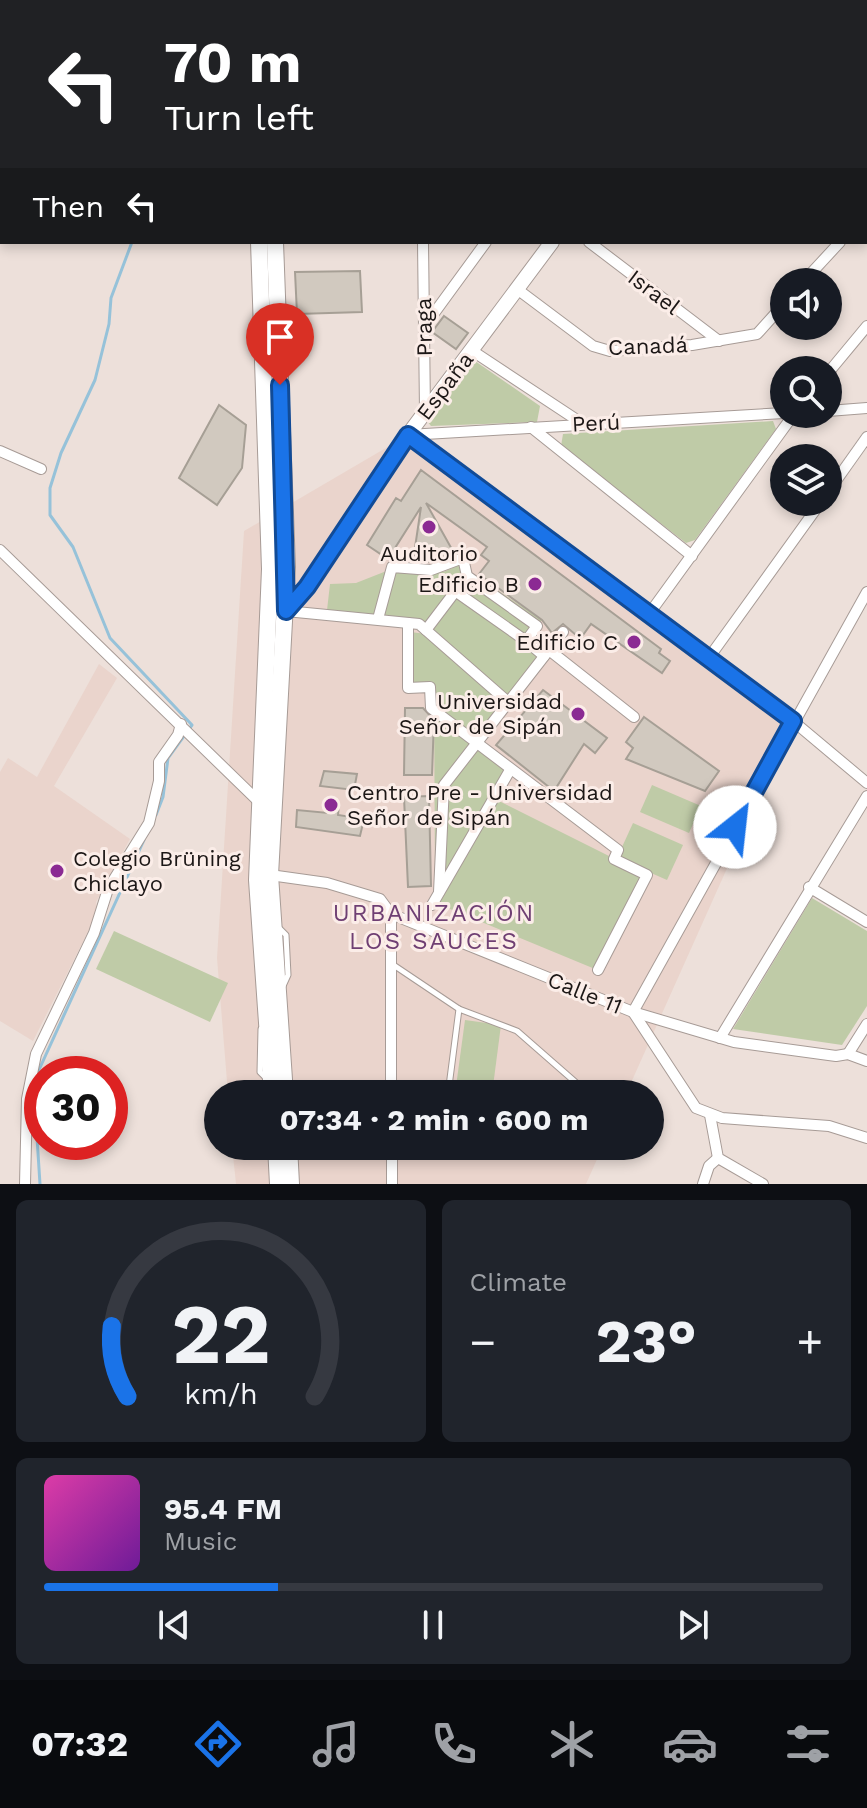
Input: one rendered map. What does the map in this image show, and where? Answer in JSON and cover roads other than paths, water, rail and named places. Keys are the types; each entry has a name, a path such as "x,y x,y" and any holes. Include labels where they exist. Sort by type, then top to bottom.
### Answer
{"main road":[{"path":"259,244 270,569 267,706 259,802 257,880 275,1080"},
{"path":"276,1080 278,998 270,875 286,611 276,293 278,244"},
{"path":"277,1160 278,1184"},
{"path":"290,1160 291,1184"}],"street":[{"name":"Praga","path":"423,244 425,412"},
{"path":"424,327 485,244"},
{"name":"España","path":"286,611 307,587 408,435 551,244"},
{"name":"Israel","path":"592,244 719,341"},
{"path":"816,268 838,244"},
{"name":"Canadá","path":"517,289 593,346 610,351 719,341 757,334 770,320"},
{"path":"842,357 865,331"},
{"path":"471,350 583,424"},
{"path":"842,410 867,408"},
{"name":"Perú","path":"408,435 770,414"},
{"path":"531,427 692,556"},
{"path":"649,614 784,428"},
{"path":"408,435 793,721 867,783"},
{"path":"842,472 867,437"},
{"path":"0,451 41,469"},
{"path":"708,659 811,516"},
{"path":"0,550 259,802"},
{"path":"378,619 392,567 431,570 463,558 467,576 537,626 526,641"},
{"path":"426,630 467,576"},
{"path":"455,591 634,717"},
{"path":"867,592 633,1012 696,1108 710,1115 829,1126 867,1138"},
{"path":"486,613 497,597"},
{"path":"286,611 419,624 508,702"},
{"path":"408,623 408,688 430,687 431,708 618,850 614,859 647,875 598,970"},
{"path":"439,892 444,785 563,632"},
{"path":"25,1184 27,1099 36,1054 94,933 108,889 149,823 159,781 159,762 186,729"},
{"path":"432,905 510,770"},
{"path":"720,1038 867,796"},
{"name":"Calle 11","path":"270,875 327,883 380,899 391,914 633,1012 720,1038 836,1056 848,1054 867,1061"},
{"path":"809,887 867,922"},
{"path":"391,914 391,1080"},
{"path":"848,1054 867,1024"},
{"path":"710,1115 718,1158 763,1184"},
{"path":"703,1184 709,1166 718,1158"},
{"path":"392,1160 392,1184"}],"lane":[{"path":"391,963 459,1009 517,1031 573,1080"},
{"path":"450,1080 459,1009"}],"waterway":[{"path":"131,244 111,298 109,324 95,380 61,453 50,488 50,515 73,547 110,638 192,725 168,758 163,797 156,815"},
{"path":"40,1184 34,1091 38,1072 144,840"}],"place":[{"name":"Auditorio","path":"429,527"},
{"name":"Edificio B","path":"535,584"},
{"name":"Edificio C","path":"634,642"},
{"name":"Universidad Señor de Sipán","path":"578,714"},
{"name":"Centro Pre - Universidad Señor de Sipán","path":"331,805"},
{"name":"Colegio Brüning Chiclayo","path":"57,871"}],"district":[{"name":"URBANIZACIÓN LOS SAUCES","path":"434,927"}]}
